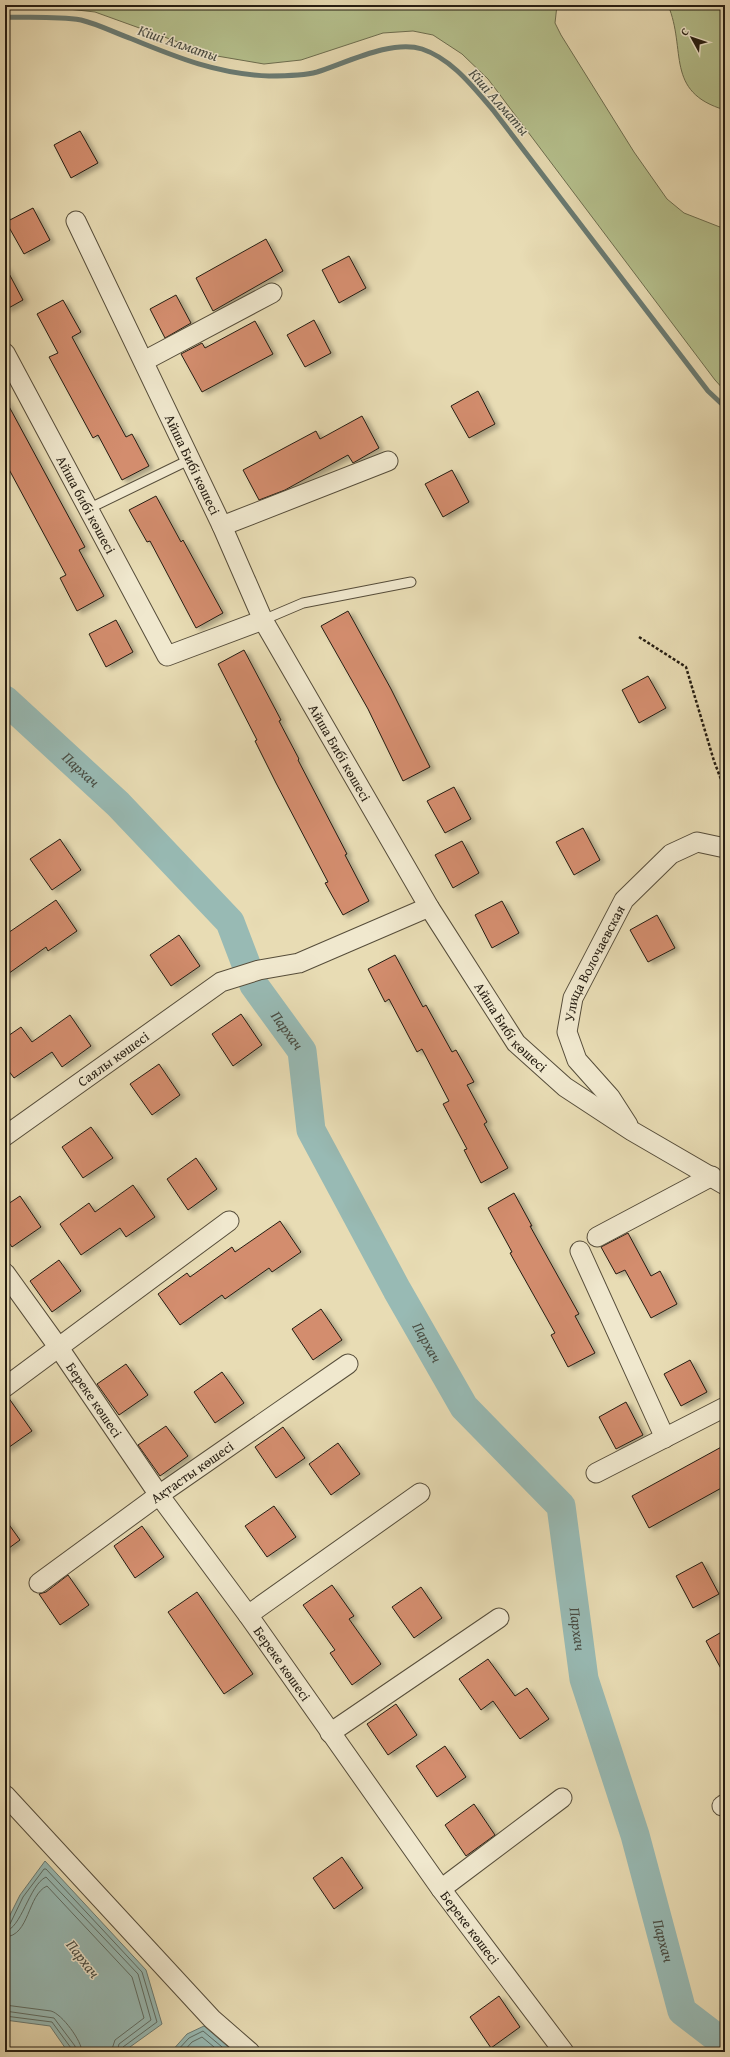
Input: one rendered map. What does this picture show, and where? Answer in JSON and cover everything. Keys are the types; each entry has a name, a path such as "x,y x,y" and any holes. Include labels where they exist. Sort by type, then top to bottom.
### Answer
{"street":[{"name":"Айша Бибі көшесі","path":"76,221 191,459 263,620 429,907 516,1043 565,1087 632,1131 718,1181"},
{"path":"144,361 272,293"},
{"name":"Айша бибі көшесі","path":"5,353 167,656 263,620"},
{"path":"222,526 388,461"},
{"name":"Улица Волочаевская","path":"632,1131 610,1097 577,1060 567,1032 573,998 624,900 671,854 697,842 725,848"},
{"name":"Саялы көшесі","path":"5,1136 222,982 259,970 299,963 429,907"},
{"path":"597,1237 718,1181"},
{"path":"5,1387 229,1221"},
{"path":"580,1251 665,1438"},
{"name":"Береке көшесі","path":"5,1272 59,1348 159,1495 248,1615 330,1733 442,1889 564,2052"},
{"name":"Ақтасты көшесі","path":"39,1584 159,1495 348,1364"},
{"path":"596,1473 725,1407"},
{"path":"248,1615 420,1493"},
{"path":"330,1733 499,1618"},
{"path":"5,1795 212,2019 250,2052"},
{"path":"442,1889 562,1798"}],"lane":[{"path":"88,509 191,459"},
{"path":"263,620 303,603 411,582"}],"path":[{"path":"639,637 686,667 714,761 725,790"}],"green space":[{"path":"32,5 557,5 555,23 561,35 634,152 667,199 684,213 725,229 725,391 715,380 488,79 462,54 433,35 413,31 383,33 301,60 264,64 217,56 95,12"},
{"path":"668,5 725,5 725,110 706,102 693,92 685,81"}],"water":[{"path":"45,1861 146,1970 162,2024 123,2052 68,2052 50,2026 5,2020 5,1925 20,1895"},
{"path":"204,2026 234,2052 171,2052 187,2034"}],"building":[{"path":"80,131 98,163 71,178 54,145"},
{"path":"33,208 50,240 24,254 6,222"},
{"path":"266,239 283,271 213,311 196,278"},
{"path":"349,256 366,288 339,303 322,270"},
{"path":"5,266 23,300 5,310"},
{"path":"176,295 191,323 165,338 150,309"},
{"path":"63,300 81,332 72,337 126,437 132,434 149,466 122,480 98,435 93,438 49,357 58,353 37,314"},
{"path":"314,320 331,353 305,367 287,335"},
{"path":"255,321 273,354 202,392 181,354 202,343 205,348"},
{"path":"478,391 495,424 469,438 451,406"},
{"path":"5,399 85,547 79,550 104,596 77,611 60,578 66,575 5,462"},
{"path":"362,416 379,448 353,463 348,455 285,490 259,500 243,470 316,431 320,439"},
{"path":"452,470 469,502 443,517 425,484"},
{"path":"156,496 181,542 183,540 223,613 196,628 150,541 147,542 129,510"},
{"path":"348,611 391,689 430,767 403,781 368,709 321,626"},
{"path":"116,620 133,652 106,667 89,634"},
{"path":"244,650 281,720 279,721 347,854 345,855 369,901 343,915 325,883 328,882 276,783 255,741 257,740 218,664"},
{"path":"648,676 666,708 639,723 622,690"},
{"path":"454,787 471,819 445,833 427,801"},
{"path":"583,828 600,860 574,875 556,842"},
{"path":"60,839 81,870 52,890 30,859"},
{"path":"462,841 479,873 453,888 435,855"},
{"path":"56,900 77,931 48,951 46,947 5,976 5,935"},
{"path":"502,901 519,933 492,948 475,915"},
{"path":"657,915 675,948 648,962 630,930"},
{"path":"179,935 200,966 171,986 150,955"},
{"path":"395,955 423,1007 426,1005 452,1052 456,1050 474,1082 467,1085 487,1122 484,1124 508,1168 481,1183 464,1150 467,1149 443,1104 449,1101 422,1049 417,1052 389,999 385,1002 368,969"},
{"path":"241,1014 262,1045 233,1066 212,1034"},
{"path":"70,1015 91,1046 62,1067 52,1052 14,1078 5,1066 5,1038 21,1027 32,1042"},
{"path":"159,1064 180,1095 152,1115 130,1084"},
{"path":"91,1127 113,1158 83,1178 62,1147"},
{"path":"196,1158 217,1189 188,1210 167,1179"},
{"path":"133,1185 155,1217 126,1237 120,1228 81,1255 60,1224 89,1203 95,1212"},
{"path":"514,1193 532,1226 530,1226 579,1314 575,1316 595,1353 568,1367 551,1335 555,1333 510,1253 512,1252 488,1208"},
{"path":"20,1196 41,1227 12,1247 5,1237 5,1206"},
{"path":"280,1221 301,1252 272,1272 269,1268 225,1299 222,1295 180,1325 158,1294 187,1273 190,1277 232,1247 235,1252"},
{"path":"628,1233 651,1276 660,1271 677,1304 651,1318 625,1270 616,1274 601,1247"},
{"path":"59,1260 81,1291 52,1312 30,1281"},
{"path":"321,1309 342,1340 313,1360 292,1329"},
{"path":"690,1360 707,1392 681,1406 664,1374"},
{"path":"126,1364 148,1395 119,1415 97,1384"},
{"path":"222,1372 244,1403 215,1423 194,1392"},
{"path":"8,1397 32,1431 5,1450 5,1398"},
{"path":"626,1402 643,1435 616,1449 599,1417"},
{"path":"166,1426 188,1456 160,1476 138,1445"},
{"path":"283,1427 305,1458 276,1478 255,1447"},
{"path":"338,1443 360,1474 331,1495 309,1464"},
{"path":"725,1445 725,1486 649,1528 632,1496"},
{"path":"274,1506 296,1537 267,1557 245,1526"},
{"path":"5,1519 20,1540 5,1551"},
{"path":"142,1526 164,1557 135,1578 114,1546"},
{"path":"702,1562 719,1594 693,1608 676,1576"},
{"path":"68,1575 89,1605 60,1625 39,1594 46,1592"},
{"path":"332,1585 354,1616 349,1619 381,1664 352,1685 330,1653 335,1650 303,1605"},
{"path":"421,1587 442,1618 414,1638 392,1607"},
{"path":"197,1592 253,1674 224,1694 168,1612"},
{"path":"725,1630 725,1676 706,1641"},
{"path":"488,1659 515,1696 527,1688 549,1719 520,1739 493,1701 481,1710 459,1679"},
{"path":"396,1704 417,1735 388,1755 367,1724"},
{"path":"445,1746 466,1777 437,1797 416,1766"},
{"path":"474,1804 495,1835 466,1856 445,1825"},
{"path":"342,1857 363,1888 334,1909 313,1878"},
{"path":"499,1996 520,2027 491,2048 470,2017"}],"waterway":[{"name":"Кіші Алматы","path":"5,17 81,20 100,26 182,59 215,68 250,75 280,76 317,72 369,53 397,47 422,49 433,54 461,75 493,110 708,391 725,407"},
{"name":"Пархач","path":"5,700 118,804 230,922 254,985 302,1051 311,1130 397,1290 464,1407 561,1506 584,1679 635,1835 682,2011 725,2044"}]}
